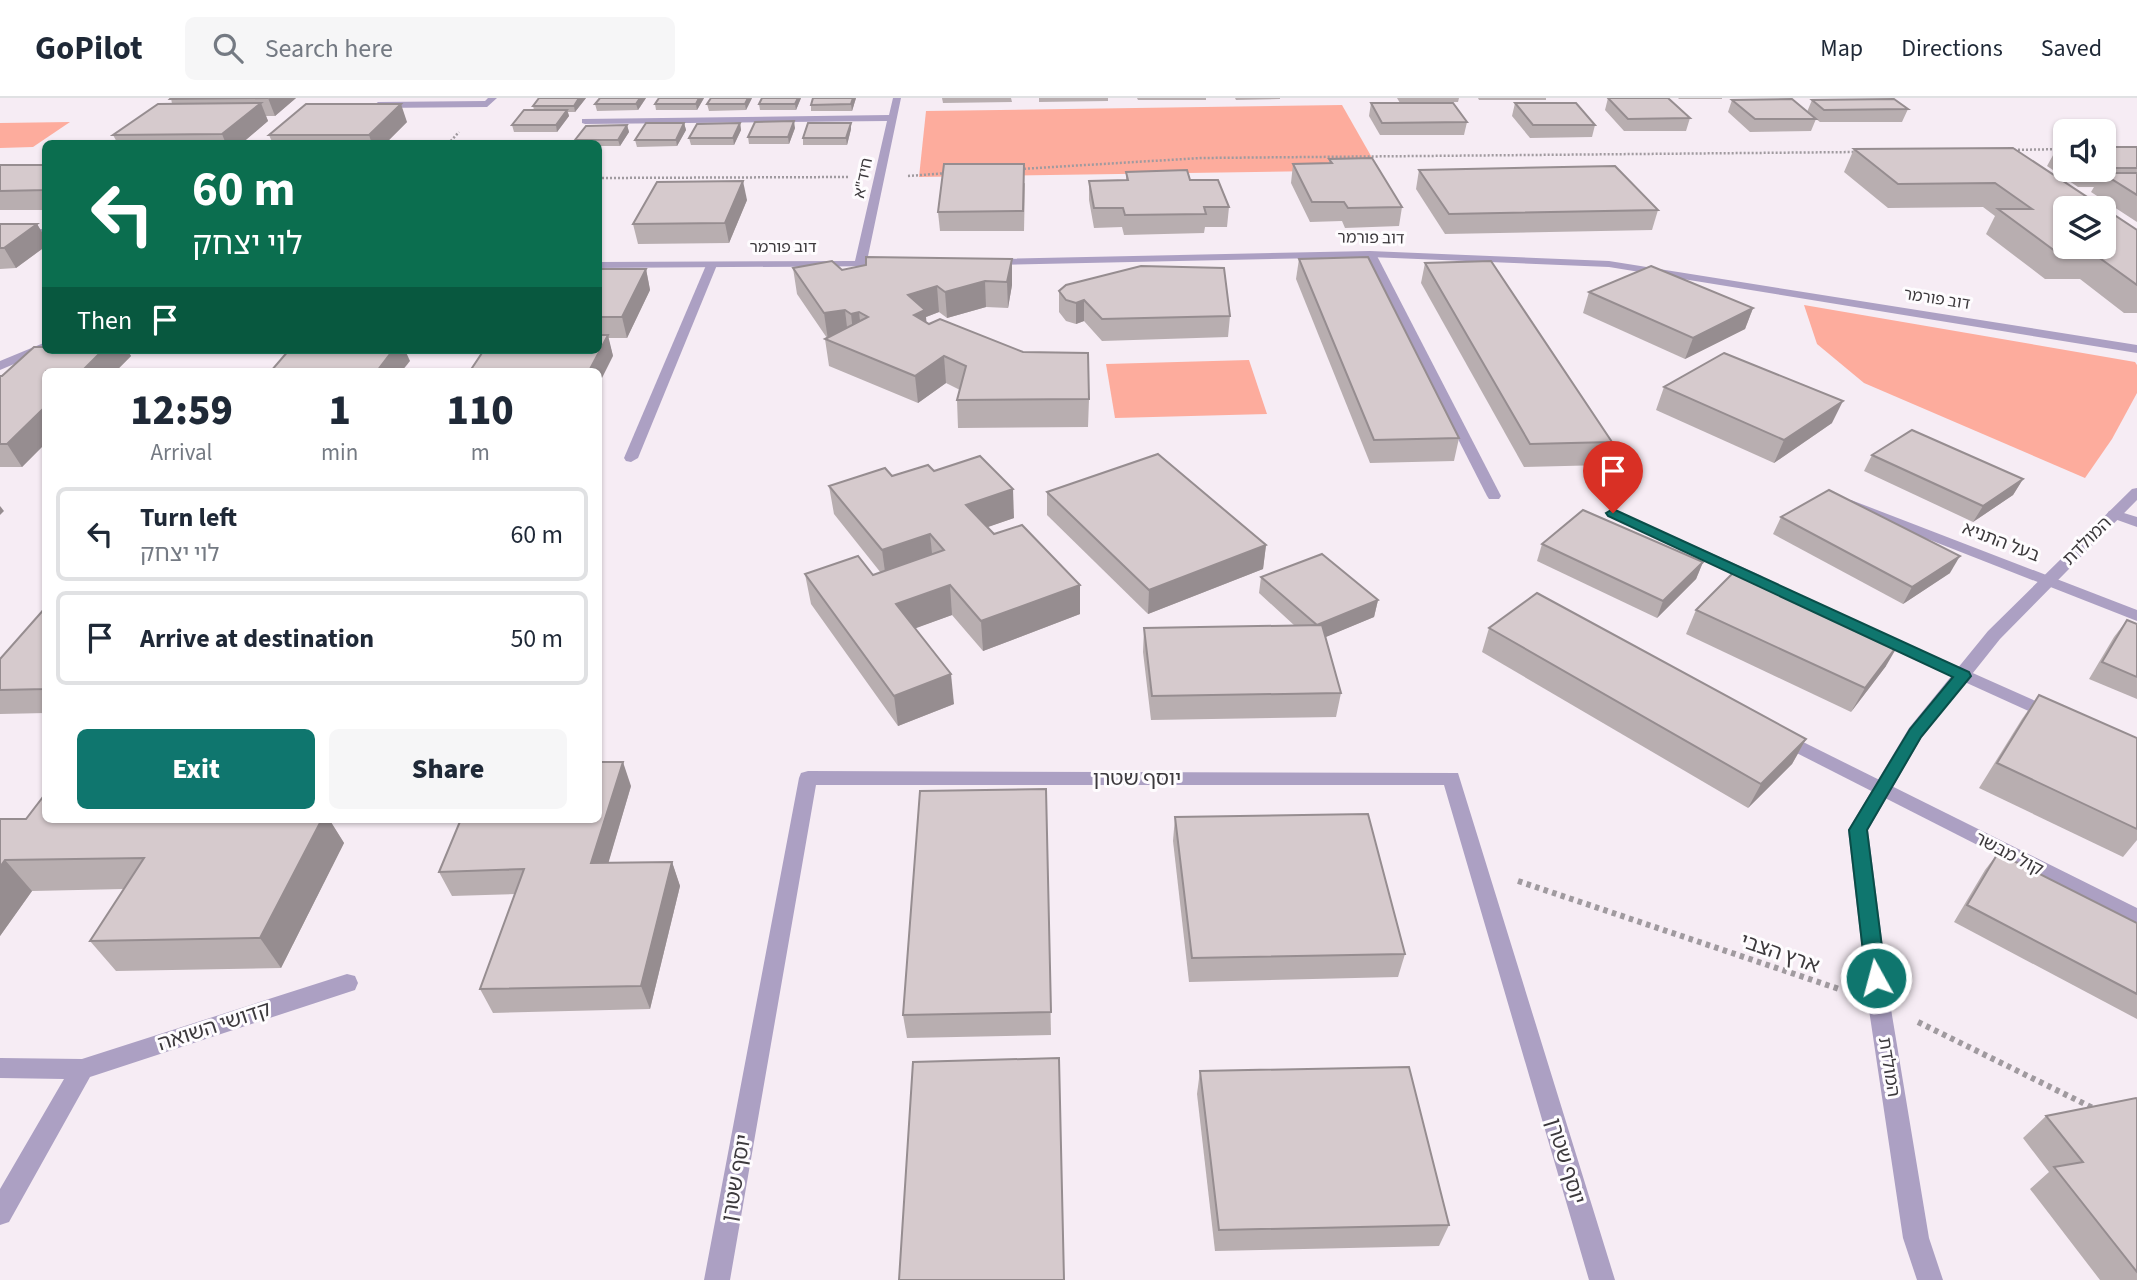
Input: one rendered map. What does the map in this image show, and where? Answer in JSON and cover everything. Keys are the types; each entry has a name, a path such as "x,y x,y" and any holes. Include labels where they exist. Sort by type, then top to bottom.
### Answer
{"street":[{"path":"368,105 487,104 493,98"},
{"name":"חיד\"א","path":"860,265 897,98"},
{"path":"585,121 893,118"},
{"path":"0,233 42,232"},
{"path":"1370,254 1493,496"},
{"name":"דוב פורמר","path":"971,262 1370,254 1609,264 2137,349"},
{"name":"דוב פורמר","path":"602,265 902,264"},
{"path":"631,458 711,265"},
{"path":"0,366 42,348"},
{"name":"המולדת","path":"1930,1280 1916,1238 1879,1003 1858,830 1915,733 1964,676 1994,635 2137,492"},
{"name":"בעל התניא","path":"1851,504 2137,616"},
{"path":"1613,513 1776,589"},
{"path":"2114,514 2137,522"},
{"path":"1863,629 2063,719"},
{"name":"קול מבשר","path":"1761,726 1881,790 2137,918"},
{"name":"יוסף שטרן","path":"717,1280 808,778 1451,778 1602,1280"},
{"name":"קדושי השואה","path":"0,1068 82,1069 346,983"},
{"path":"0,1213 82,1069"}],"path":[{"path":"2010,150 2053,149"},
{"path":"1019,169 1200,158 1859,152"},
{"path":"602,178 880,177 949,173"},
{"name":"ארץ הצבי","path":"1478,868 1879,1003 2100,1111"}],"shaded area":[{"path":"1342,105 1379,170 919,177 926,111"},
{"path":"70,122 33,147 0,148 0,123"},
{"path":"1804,305 2135,362 2137,393 2112,439 2085,478 1864,383 1817,344"},
{"path":"1249,360 1267,414 1115,418 1106,364"}],"building":[{"path":"171,98 268,98 170,99"},
{"path":"539,98 579,98 574,106 533,106"},
{"path":"600,98 640,98 636,104 595,104"},
{"path":"659,98 699,98 696,104 655,104"},
{"path":"711,98 748,98 745,104 707,104"},
{"path":"762,98 798,98 795,104 759,104"},
{"path":"813,98 853,98 851,104 811,105"},
{"path":"1608,98 1668,98 1690,118 1628,119"},
{"path":"1792,99 1816,119 1755,119 1732,100"},
{"path":"1894,99 1908,109 1824,110 1812,100"},
{"path":"261,103 222,134 113,135 158,104"},
{"path":"1371,103 1453,103 1467,122 1382,123"},
{"path":"1515,103 1576,103 1595,125 1533,125"},
{"path":"306,104 401,104 369,135 269,135"},
{"path":"524,110 567,110 556,125 512,125"},
{"path":"794,121 788,137 748,137 755,122"},
{"path":"646,123 684,123 676,140 635,140"},
{"path":"740,123 733,138 689,138 697,124"},
{"path":"808,123 851,123 846,138 803,138"},
{"path":"627,125 618,140 575,140 586,126"},
{"path":"2116,147 2137,147 2137,168 2116,168"},
{"path":"2013,148 2053,174 2053,182 2065,182 2086,196 2053,196 2053,250 1998,209 2032,209 1995,183 1898,184 1854,149"},
{"path":"1372,158 1402,207 1348,208 1344,202 1312,202 1293,164 1332,163 1329,159"},
{"path":"944,164 1024,164 1023,211 938,212"},
{"path":"0,165 42,165 42,190 0,191"},
{"path":"1615,166 1658,210 1449,214 1419,170"},
{"path":"1187,170 1190,180 1218,180 1229,207 1204,207 1206,214 1125,215 1123,208 1094,208 1089,181 1128,180 1126,172"},
{"path":"2116,173 2137,173 2137,195 2116,182"},
{"path":"743,181 725,223 633,224 657,182"},
{"path":"2116,216 2137,230 2137,285 2101,259 2116,259"},
{"path":"0,224 37,224 4,248 0,248"},
{"path":"866,257 1012,259 1007,282 985,281 945,292 937,286 908,295 925,310 914,315 929,324 940,319 1023,352 1088,353 1089,399 957,400 966,366 944,356 915,376 825,339 868,317 859,312 851,314 845,310 824,313 793,268 832,261 842,270 866,265"},
{"path":"1368,257 1459,438 1374,440 1299,259"},
{"path":"1491,261 1612,442 1530,444 1425,263"},
{"path":"1141,266 1224,268 1230,316 1102,319 1084,300 1076,303 1066,300 1059,291 1066,285"},
{"path":"1651,266 1753,308 1693,338 1589,292"},
{"path":"602,269 646,269 622,317 602,317"},
{"path":"602,335 608,335 602,346"},
{"path":"34,347 42,347 42,354 99,354 85,368 42,368 42,410 7,444 0,444 2,376"},
{"path":"1724,353 1843,401 1784,440 1664,387"},
{"path":"286,354 390,354 379,368 274,368"},
{"path":"481,354 598,354 591,368 472,368"},
{"path":"1912,430 2023,479 1983,506 1872,455"},
{"path":"1158,454 1266,545 1149,590 1047,492"},
{"path":"980,456 1013,489 966,505 994,534 1022,525 1080,585 981,621 950,585 896,604 951,674 894,696 805,574 858,556 873,575 944,550 930,534 882,550 829,486 885,468 892,476 928,465 934,471"},
{"path":"1829,490 1960,556 1912,587 1781,517"},
{"path":"1583,510 1703,562 1663,601 1542,544"},
{"path":"1322,554 1378,600 1317,625 1261,577"},
{"path":"1736,570 1900,642 1865,688 1696,610"},
{"path":"1537,593 1806,739 1761,784 1489,628"},
{"path":"42,612 42,689 0,690 0,659"},
{"path":"2127,620 2137,624 2137,677 2102,662"},
{"path":"1322,625 1341,693 1152,696 1144,628"},
{"path":"2039,695 2137,738 2137,829 1997,763"},
{"path":"602,762 623,762 591,863 672,862 641,986 480,989 524,869 439,872 459,823 602,823"},
{"path":"1046,789 1051,1012 903,1015 920,791"},
{"path":"42,798 42,823 320,823 260,938 90,941 144,858 5,860 0,867 0,819 26,819"},
{"path":"1368,814 1405,954 1192,958 1175,817"},
{"path":"1998,853 2137,923 2137,994 1967,905"},
{"path":"1059,1058 1064,1280 899,1280 913,1062"},
{"path":"1409,1067 1449,1225 1219,1230 1200,1071"},
{"path":"2136,1098 2137,1272 2054,1167 2083,1162 2046,1116"}],"route":[{"path":"1613,513 1964,676 1915,733 1858,830 1876,978"}]}
